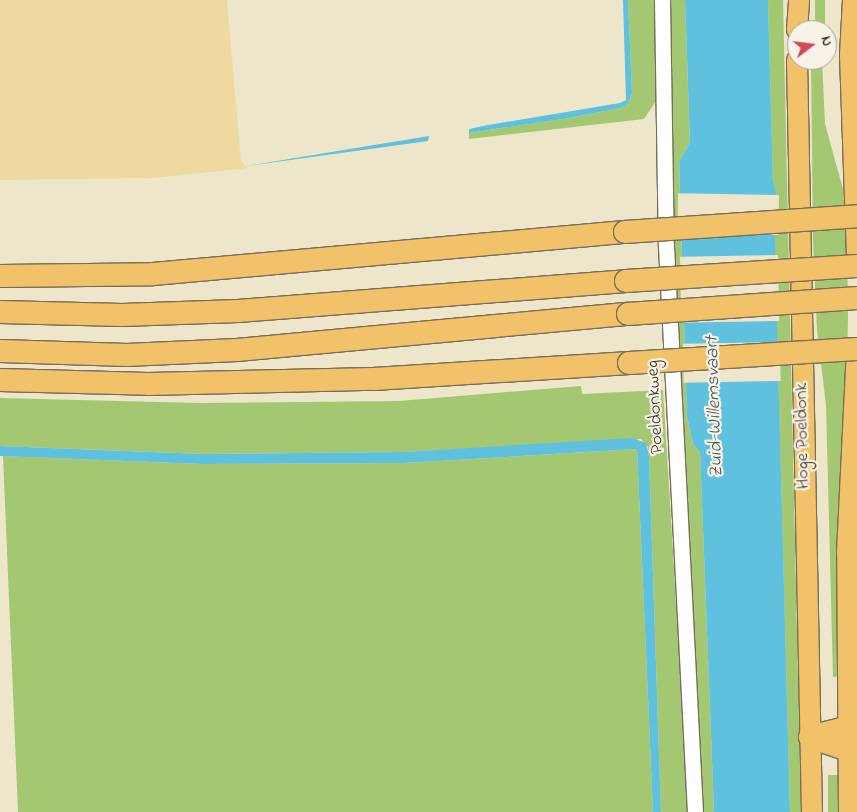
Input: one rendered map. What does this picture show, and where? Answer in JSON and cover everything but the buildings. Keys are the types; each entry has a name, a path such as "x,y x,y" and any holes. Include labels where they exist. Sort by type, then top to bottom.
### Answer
{"highway":[{"path":"798,20 800,0"},
{"path":"853,0 850,55 857,254"},
{"name":"Hoge Poeldonk","path":"797,70 812,812"},
{"path":"0,276 153,274 625,232 857,216"},
{"path":"0,312 122,315 238,311 857,266"},
{"path":"0,351 127,355 237,350 628,314 857,298"},
{"path":"0,380 148,384 374,379 857,350 847,553 852,725 849,812"},
{"path":"810,737 852,725"},
{"path":"810,737 852,750"}],"street":[{"name":"Poeldonkweg","path":"662,0 666,246 695,812"}],"green space":[{"path":"628,0 655,0 656,101 644,119 469,139 469,133 569,118 621,108 629,103 632,93"},
{"path":"667,0 685,0 690,143 679,161 687,417 693,444 700,452 714,812 701,812 672,254"},
{"path":"768,0 783,0 801,812 790,812"},
{"path":"815,0 825,0 825,20 815,20"},
{"path":"811,70 822,70 825,124 843,189 847,234 848,320 839,676 833,677 826,405 817,330 813,243"},
{"path":"581,386 582,394 663,390 689,812 661,812 649,455 648,447 641,439 403,452 203,454 0,446 0,398 199,403 399,401"},
{"path":"637,449 653,812 18,812 3,456 203,464 404,463"},
{"path":"828,775 840,775 840,812 828,812"}],"sand":[{"path":"0,0 227,0 241,162 248,168 154,178 0,180"}],"water":[{"path":"623,0 628,0 632,93 629,103 621,108 569,118 469,133 469,129 488,125 620,103 626,100"},
{"name":"Zuid-Willemsvaart","path":"685,0 768,0 773,181 776,193 775,247 790,812 714,812 700,452 693,444 687,417 679,161 690,143"},
{"path":"429,136 428,141 247,166"},
{"path":"633,438 646,443 649,455 661,812 653,812 637,449 404,463 203,464 0,456 0,446 203,454 403,452"}],"pier":[{"path":"678,193 779,195 778,235 677,233"},
{"path":"778,255 779,321 681,323 680,257"},
{"path":"780,342 781,381 684,383 683,344"}]}
